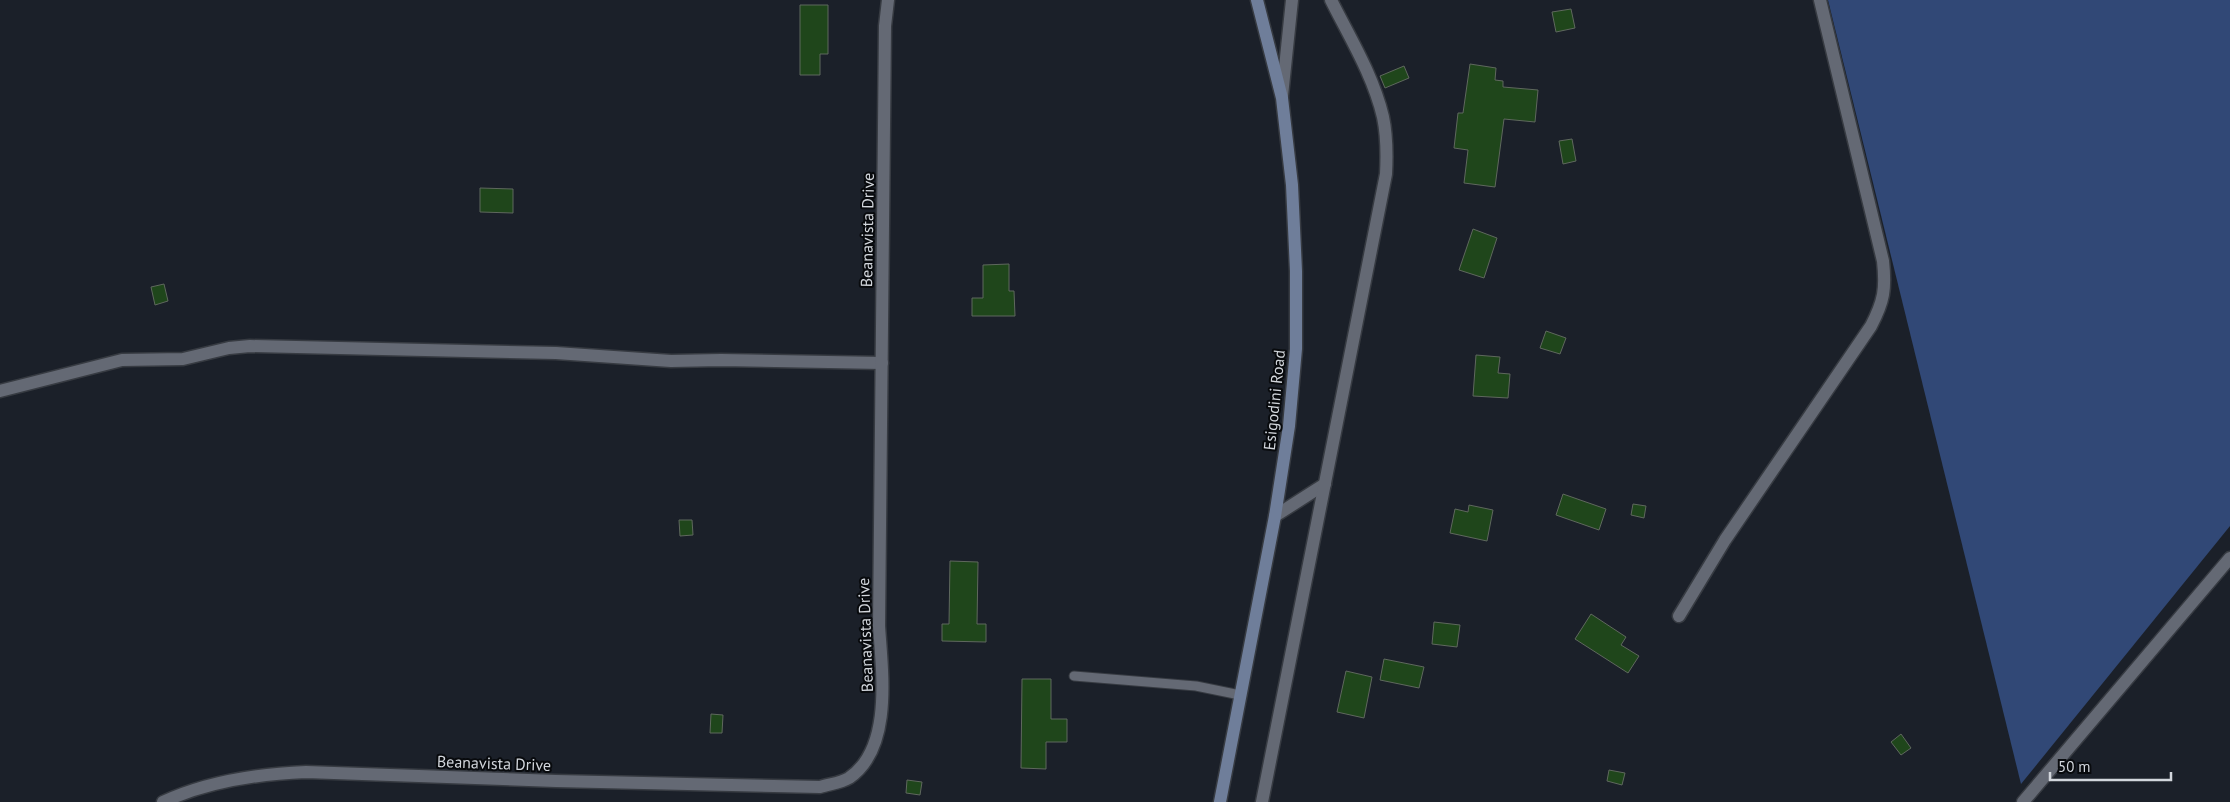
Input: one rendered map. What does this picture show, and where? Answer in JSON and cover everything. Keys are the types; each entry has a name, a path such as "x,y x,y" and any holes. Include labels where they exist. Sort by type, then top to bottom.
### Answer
{"main road":[{"name":"Esigodini Road","path":"1220,802 1275,516 1289,426 1296,349 1296,271 1292,185 1282,98 1257,0"}],"street":[{"name":"Beanavista Drive","path":"163,802 183,793 226,781 268,773 306,772 556,781 820,786 848,779 866,764 877,733 884,695 879,626 885,26 888,0"},
{"path":"1282,98 1292,0"},
{"path":"1262,802 1386,174 1387,143 1383,117 1376,93 1366,67 1331,0"},
{"path":"1679,616 1725,540 1871,326 1884,299 1883,261 1820,0"},
{"path":"0,392 122,360 183,359 229,348 250,346 556,353 671,361 882,363"},
{"path":"1275,516 1324,484"},
{"path":"2023,802 2230,558"}],"lane":[{"path":"1074,676 1196,686 1240,694"}],"shaded area":[{"path":"1828,0 2230,0 2230,526 2021,784"}],"building":[{"path":"800,5 828,5 828,54 820,54 820,75 800,75"},
{"path":"1571,9 1575,28 1556,32 1552,12"},
{"path":"1470,64 1496,68 1495,80 1503,81 1503,87 1538,90 1535,122 1504,119 1495,187 1464,183 1468,150 1454,148 1458,113 1463,113"},
{"path":"1404,66 1409,78 1385,88 1380,76"},
{"path":"1572,139 1576,161 1563,164 1559,141"},
{"path":"480,188 513,189 513,213 480,212"},
{"path":"1473,229 1497,238 1484,278 1459,270"},
{"path":"1009,264 1009,291 1014,291 1015,316 972,316 972,298 983,298 983,265"},
{"path":"164,284 168,301 155,305 151,287"},
{"path":"1546,331 1566,338 1560,354 1540,348"},
{"path":"1476,355 1500,357 1498,373 1510,374 1508,398 1473,396"},
{"path":"1563,494 1606,509 1599,530 1556,515"},
{"path":"1633,504 1646,506 1644,518 1631,515"},
{"path":"1469,505 1493,510 1487,541 1450,533 1455,509 1468,512"},
{"path":"679,520 692,520 693,535 680,536"},
{"path":"950,561 978,562 977,624 986,624 986,642 942,641 942,624 949,624"},
{"path":"1591,614 1626,637 1621,645 1639,656 1628,673 1575,639"},
{"path":"1434,622 1460,625 1457,647 1432,644"},
{"path":"1384,659 1424,667 1419,688 1380,680"},
{"path":"1346,671 1372,677 1364,718 1337,712"},
{"path":"1022,679 1051,679 1051,719 1067,719 1067,742 1046,742 1046,769 1021,768"},
{"path":"711,714 723,715 722,733 710,733"},
{"path":"1901,734 1911,748 1901,755 1891,742"},
{"path":"1609,770 1625,773 1622,785 1607,781"},
{"path":"907,780 922,782 920,795 906,793"}]}
